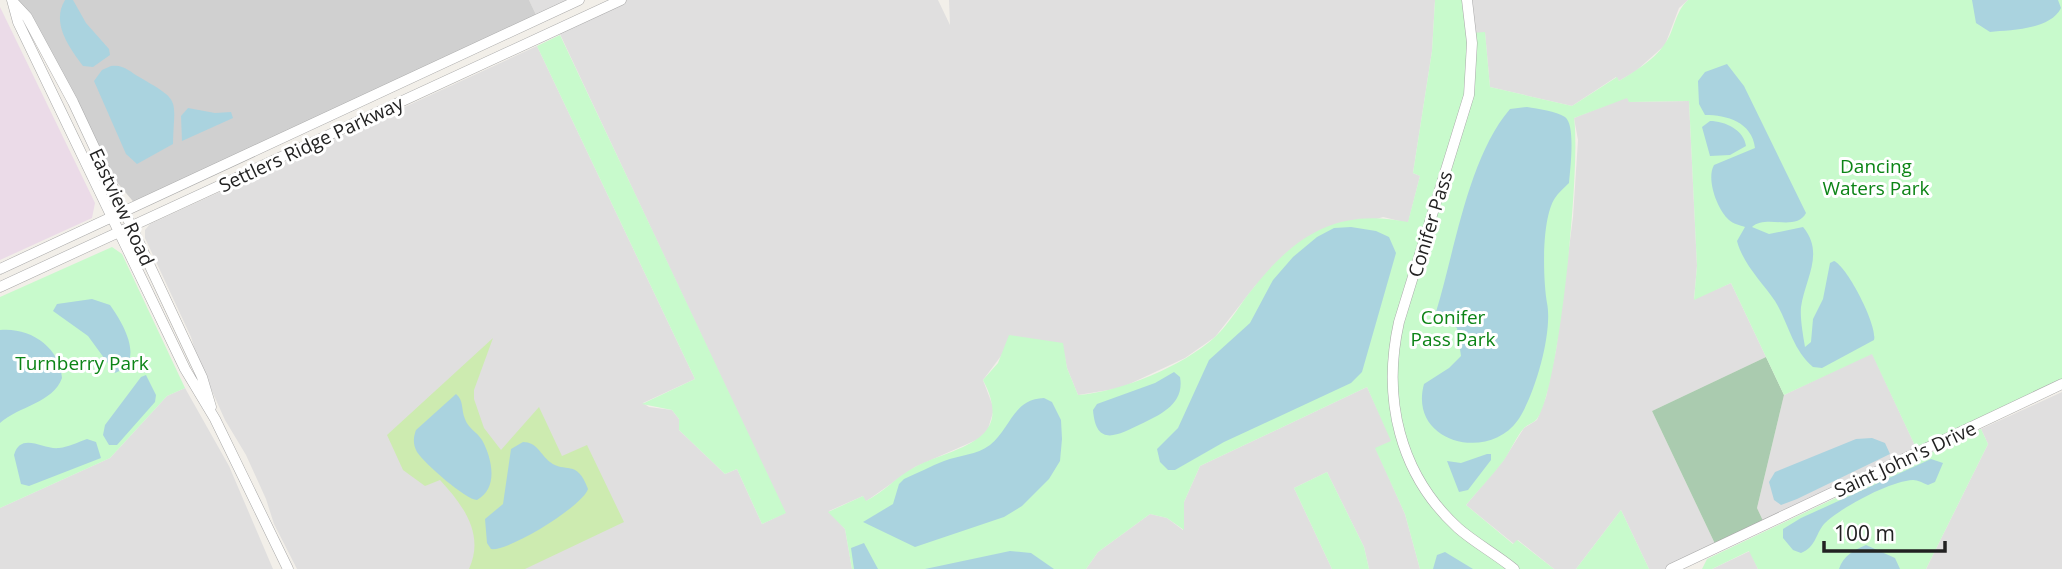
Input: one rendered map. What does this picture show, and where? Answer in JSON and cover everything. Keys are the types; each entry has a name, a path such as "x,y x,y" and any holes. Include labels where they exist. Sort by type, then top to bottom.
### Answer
{"street":[{"name":"Settlers Ridge Parkway","path":"0,269 579,0"},
{"name":"Settlers Ridge Parkway","path":"0,287 621,0"},
{"name":"Conifer Pass","path":"1467,0 1472,34 1469,94 1399,322 1392,357 1392,394 1408,457 1430,497 1460,529 1514,569"},
{"name":"Eastview Road","path":"13,1 27,16 125,211 202,377 215,419"},
{"name":"Eastview Road","path":"13,1 18,22 192,384 215,419 288,569"},
{"name":"Saint John's Drive","path":"1671,569 2062,384"}],"shaded area":[{"path":"12,0 529,0 538,19 137,206 104,167"},
{"path":"529,0 579,0 538,19"},
{"path":"621,0 938,0 950,25 949,0 1435,0 1432,51 1413,173 1420,176 1408,223 1383,217 1300,243 1255,286 1215,337 1185,358 1121,388 1078,395 1067,368 1062,343 1004,352 983,380 994,409 988,429 981,438 915,467 865,502 863,496 829,511 845,529 852,569 297,569 274,524 246,455 225,420 198,360 191,337 145,238 145,230 150,224 537,46 695,379 643,403 649,407 672,410 679,419 679,430 725,474 737,469 762,524 785,513 558,30"},
{"path":"1467,0 1688,0 1679,8 1665,45 1636,71 1619,81 1616,77 1572,106 1490,87 1485,33 1472,34"},
{"path":"0,7 95,203 92,218 0,260"},
{"path":"1627,97 1630,102 1689,101 1697,266 1694,299 1731,283 1766,357 1652,411 1717,548 1671,569 1649,569 1621,510 1576,569 1554,569 1518,540 1514,544 1466,505 1503,461 1524,428 1537,420 1546,397 1556,350 1573,217 1578,140 1574,118"},
{"path":"1872,353 1918,452 1765,525 1757,508 1784,395"},
{"path":"1367,387 1392,441 1376,449 1405,514 1420,569 1369,569 1364,547 1327,472 1294,488 1332,569 1086,569 1098,552 1150,514 1167,518 1183,530 1184,502 1200,466"},
{"path":"185,388 229,466 273,569 0,569 0,508 110,458 167,396"},
{"path":"2062,392 2062,569 1926,569 1988,444 1981,429"},
{"path":"1750,551 1758,569 1712,569"}],"green space":[{"path":"1435,0 1467,0 1472,33 1485,32 1490,87 1572,106 1617,77 1619,81 1655,56 1668,40 1683,5 1688,0 2062,0 2062,384 1918,452 1872,354 1784,395 1731,283 1694,300 1697,266 1689,101 1629,102 1627,98 1574,118 1574,178 1567,273 1561,321 1545,399 1537,419 1518,435 1504,460 1466,505 1513,544 1517,540 1554,569 1420,569 1405,514 1375,448 1391,441 1367,387 1200,466 1184,502 1184,530 1167,518 1150,514 1098,552 1086,569 852,569 845,529 828,512 863,496 866,501 908,471 963,447 987,430 992,417 991,401 983,380 998,363 1009,335 1063,343 1067,368 1078,395 1113,389 1151,376 1202,348 1221,331 1271,267 1304,239 1341,222 1384,219 1408,222 1420,176 1413,173 1432,51"},
{"path":"560,35 786,513 762,524 737,469 725,474 679,430 679,419 672,410 642,404 695,379 537,46"},
{"name":"Turnberry Park","path":"112,247 122,254 185,388 167,396 110,458 0,508 0,297"},
{"path":"493,338 474,390 474,399 484,428 501,450 539,407 562,456 587,445 624,522 525,569 469,569 473,556 473,532 464,510 440,480 425,486 403,470 387,435"},
{"path":"1766,357 1784,395 1757,508 1765,525 1717,548 1652,411"},
{"path":"1981,429 1988,444 1926,569 1758,569 1749,551 1712,569 1702,569 1707,559"},
{"path":"1327,472 1364,547 1369,569 1332,569 1294,488"},
{"path":"1621,510 1649,569 1576,569"}],"water":[{"path":"65,0 73,0 86,23 109,49 110,55 93,67 83,66 64,34 60,17"},
{"path":"1972,0 2058,0 2061,8 2056,15 2039,25 1990,32 1976,23"},
{"path":"1727,64 1744,86 1806,213 1795,221 1765,222 1752,227 1769,234 1803,227 1809,237 1813,247 1812,266 1801,312 1805,347 1811,342 1813,319 1823,299 1830,263 1834,261 1846,273 1871,322 1874,340 1822,368 1813,367 1795,344 1775,301 1748,265 1740,249 1737,241 1745,227 1729,220 1720,209 1714,194 1711,178 1714,165 1755,148 1753,139 1744,126 1722,116 1705,115 1699,104 1698,81 1705,72"},
{"path":"111,66 127,69 163,92 173,103 173,144 137,164 126,154 94,81 102,70"},
{"path":"1527,107 1565,117 1571,138 1569,183 1556,196 1550,208 1545,234 1548,315 1545,346 1531,395 1518,420 1505,433 1488,441 1471,443 1454,440 1439,432 1428,420 1422,404 1424,384 1449,368 1461,356 1457,328 1436,312 1464,206 1483,153 1510,109"},
{"path":"188,108 215,113 231,112 233,118 182,141 181,116"},
{"path":"1710,121 1722,123 1738,131 1746,146 1730,155 1710,156 1702,127"},
{"path":"1351,227 1376,231 1389,237 1396,253 1362,372 1351,383 1224,442 1175,470 1168,470 1160,462 1157,449 1178,428 1209,360 1250,323 1273,280 1293,257 1317,237 1334,228"},
{"path":"92,299 110,305 129,342 129,360 124,368 115,373 88,336 53,311 57,304"},
{"path":"0,330 22,332 42,341 56,357 62,378 58,386 43,399 0,423"},
{"path":"1174,372 1180,377 1181,386 1170,407 1156,417 1116,434 1103,434 1099,430 1093,410 1097,404 1155,383"},
{"path":"146,375 156,395 155,402 117,445 109,445 103,435 105,425 141,377"},
{"path":"456,394 466,422 482,440 491,464 488,488 477,500 455,488 436,472 417,452 414,444 416,430"},
{"path":"1044,398 1052,402 1061,420 1060,461 1049,479 1022,506 1004,517 915,547 863,522 893,504 899,484 904,479 944,461 985,448 997,438 1025,403"},
{"path":"1872,438 1885,443 1890,454 1797,499 1781,505 1774,500 1769,482 1775,472 1856,439"},
{"path":"87,439 96,442 101,458 29,486 21,484 14,455 22,444 33,443 59,448"},
{"path":"523,442 535,446 555,465 580,473 588,489 573,506 528,536 491,549 487,543 485,519 503,504 511,449"},
{"path":"1491,454 1491,460 1468,490 1459,492 1447,461 1461,463"},
{"path":"1931,459 1943,463 1935,482 1928,485 1915,480 1903,482 1866,496 1824,524 1812,544 1801,553 1793,550 1783,538 1783,529 1801,518"},
{"path":"864,543 878,569 854,569 851,548"},
{"path":"1866,545 1895,558 1900,569 1839,569 1843,560"},
{"path":"1010,551 1031,553 1054,569 925,569"},
{"path":"1445,552 1473,569 1433,569 1437,555"}],"park label":[{"name":"Dancing Waters Park","path":"1876,177"},
{"name":"Conifer Pass Park","path":"1453,328"}]}
